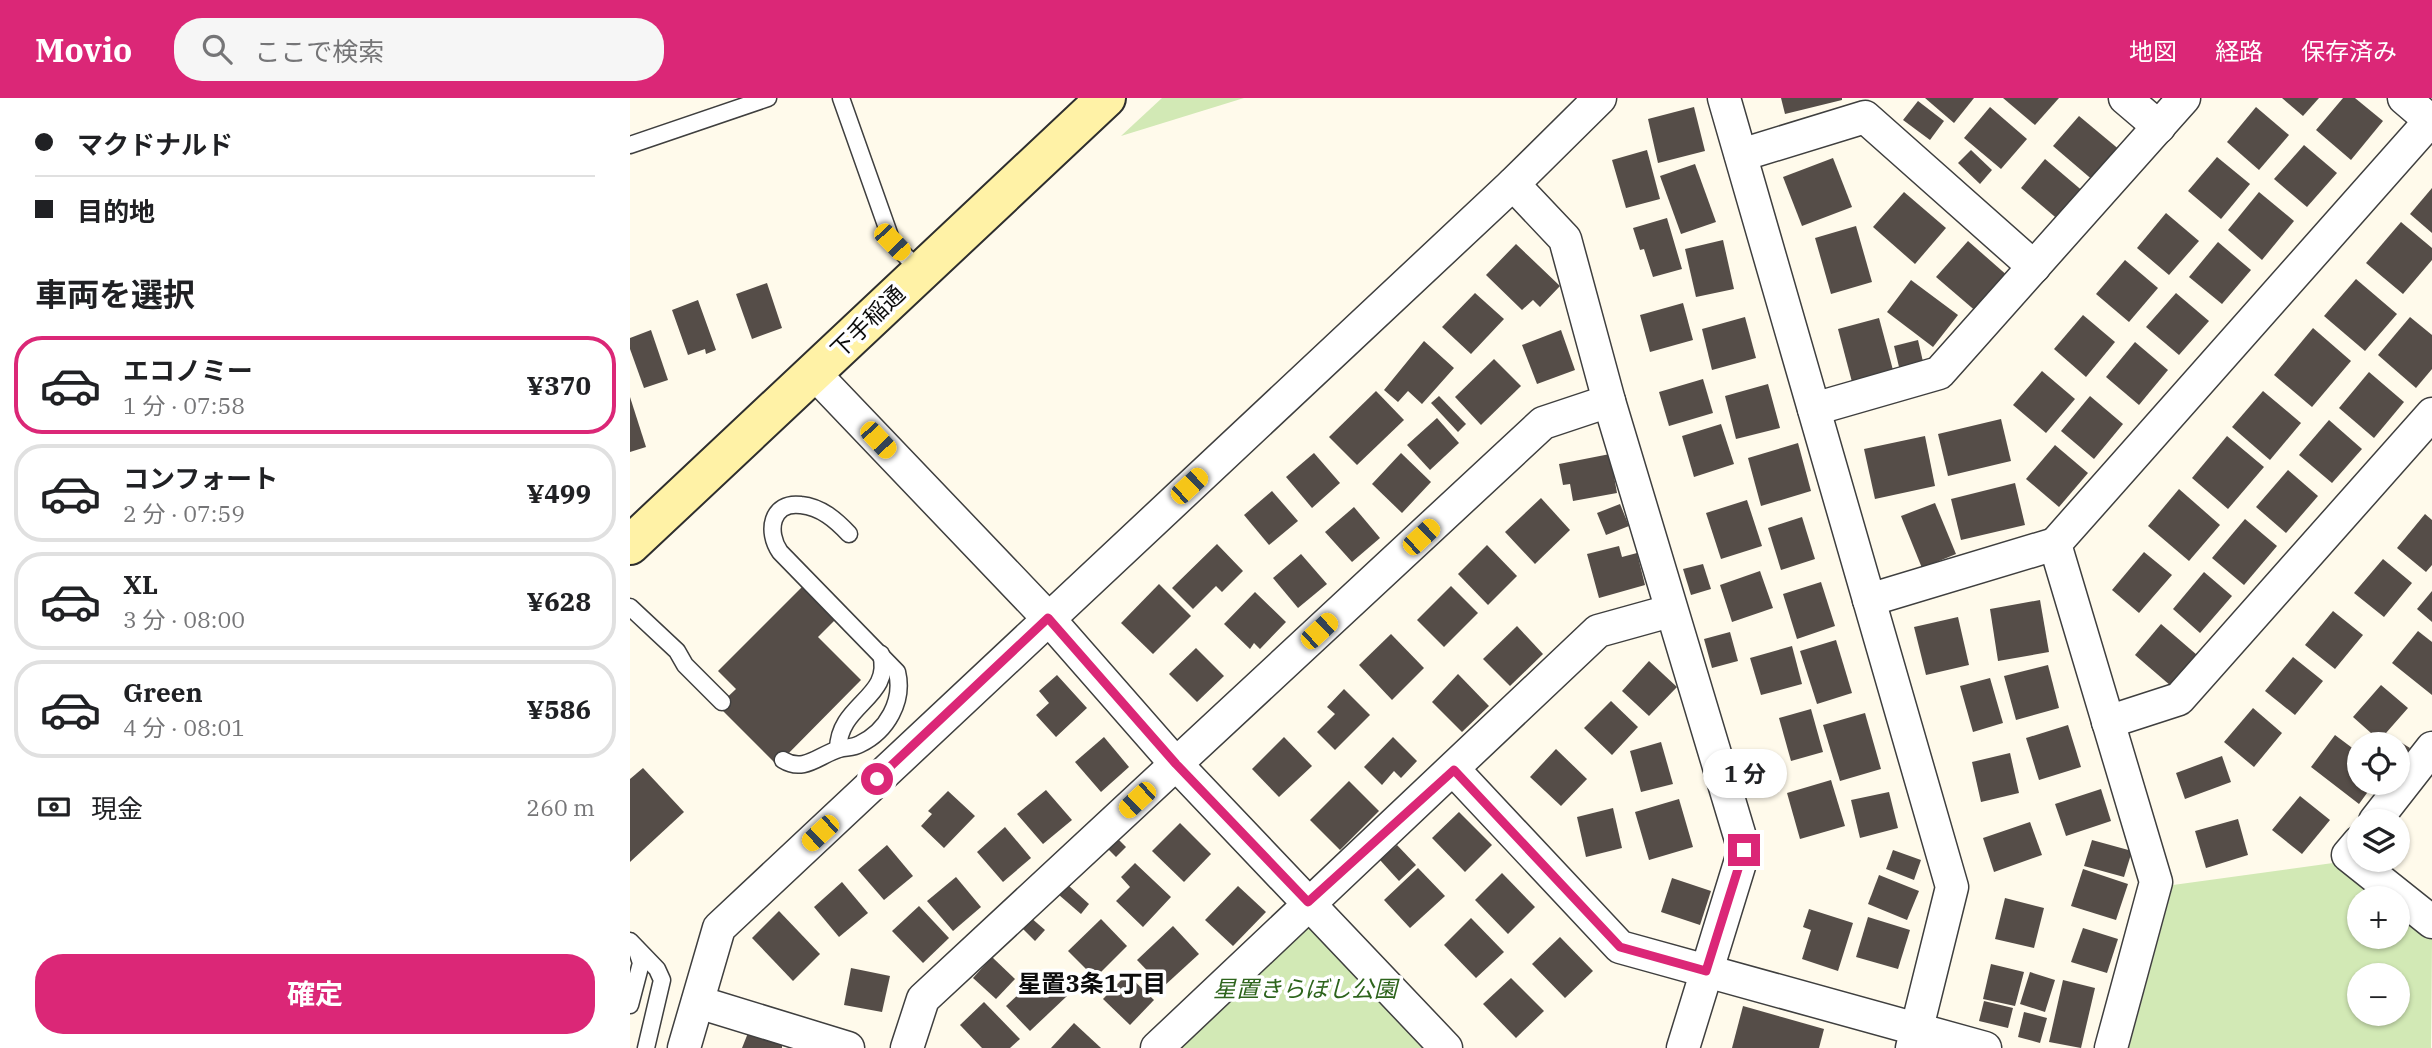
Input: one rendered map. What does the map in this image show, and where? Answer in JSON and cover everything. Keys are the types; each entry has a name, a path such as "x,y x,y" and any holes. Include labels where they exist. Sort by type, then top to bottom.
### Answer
{"street":[{"name":"下手稲通","path":"630,545 1106,98"},
{"path":"684,1048 719,928 1513,184 1600,98"},
{"path":"1724,98 1952,887 1915,1039"},
{"path":"2125,98 2159,127"},
{"path":"1814,409 1938,373 2184,98"},
{"path":"1869,600 2055,544 2431,121 2404,98"},
{"path":"1741,155 1865,117 2034,267"},
{"path":"1513,184 1565,239 1670,611 1744,850 1683,1048"},
{"path":"814,372 1048,618 1176,764 1446,1048"},
{"path":"907,1048 923,999 1543,423 1609,401"},
{"path":"2108,722 2179,699 2432,414"},
{"path":"2055,544 2156,882 2111,1048"},
{"path":"1157,1048 1308,902 1454,770 1598,631 1670,611"},
{"path":"2384,809 2432,748"},
{"path":"1454,770 1620,947 1706,971 1915,1039 1985,1048"},
{"path":"2369,872 2432,922"},
{"path":"698,1002 848,1048"}],"lane":[{"path":"631,141 768,98"},
{"path":"841,98 892,242 920,271"},
{"path":"783,760 789,764 814,763 838,749 858,746 890,716 898,701 901,685 898,672 780,552 772,536 776,516 785,507 804,505 832,517 849,534"},
{"path":"630,607 677,650 685,665 722,702"},
{"path":"838,749 844,722 881,681 885,668 881,654"},
{"path":"630,1004 641,963 633,943"},
{"path":"633,943 657,969 662,980 646,1048"}],"green space":[{"path":"1162,98 1244,98 1121,136"},
{"path":"2333,863 2363,886 2347,886 2347,949 2410,949 2410,922 2432,939 2431,1048 2129,1048 2173,885"},
{"name":"星置きらぼし公園","path":"1308,902 1446,1048 1157,1048"}],"building":[{"path":"1781,98 1842,98 1842,100 1785,114"},
{"path":"1925,98 1974,98 1954,123"},
{"path":"2003,98 2059,98 2035,125"},
{"path":"2282,98 2319,98 2303,116"},
{"path":"2343,98 2355,98 2383,121 2351,160 2316,130"},
{"path":"1918,101 1944,121 1930,140 1903,120"},
{"path":"1694,107 1705,151 1658,163 1648,119"},
{"path":"1990,107 2027,139 2001,169 1964,138"},
{"path":"2256,107 2289,135 2259,170 2227,142"},
{"path":"2079,116 2121,151 2095,182 2053,146"},
{"path":"2304,145 2337,173 2307,207 2274,179"},
{"path":"1647,150 1660,199 1626,208 1612,160"},
{"path":"1971,150 1992,170 1980,184 1958,163"},
{"path":"2217,157 2250,184 2221,219 2188,191"},
{"path":"1833,158 1852,207 1802,226 1783,177"},
{"path":"2045,159 2085,193 2061,222 2021,188"},
{"path":"1695,164 1716,222 1681,234 1660,176"},
{"path":"2432,188 2432,233 2410,214"},
{"path":"1904,192 1946,228 1915,264 1873,227"},
{"path":"2259,192 2294,221 2262,260 2228,230"},
{"path":"2166,213 2199,241 2169,275 2137,248"},
{"path":"1667,218 1682,269 1653,277 1644,249 1640,250 1633,228"},
{"path":"2401,222 2432,248 2432,260 2403,294 2366,263"},
{"path":"1856,226 1872,282 1831,294 1815,238"},
{"path":"1723,240 1734,289 1696,297 1685,249"},
{"path":"1968,241 2009,277 1978,313 1936,277"},
{"path":"2218,242 2251,270 2222,304 2189,277"},
{"path":"1516,244 1560,286 1540,307 1533,300 1522,310 1486,275"},
{"path":"2125,260 2158,288 2129,322 2096,294"},
{"path":"2356,279 2397,314 2365,351 2324,316"},
{"path":"1911,280 1958,315 1933,347 1887,312"},
{"path":"767,283 782,328 752,339 736,294"},
{"path":"1475,293 1504,319 1471,354 1442,327"},
{"path":"2176,293 2209,321 2179,355 2146,327"},
{"path":"698,300 716,350 706,354 705,349 688,355 672,310"},
{"path":"1683,303 1693,340 1650,352 1640,315"},
{"path":"2083,315 2115,342 2086,377 2054,349"},
{"path":"1745,317 1756,358 1712,370 1702,329"},
{"path":"2410,317 2432,335 2432,369 2416,388 2378,355"},
{"path":"1879,318 1893,370 1852,382 1838,329"},
{"path":"2313,328 2351,361 2312,407 2274,375"},
{"path":"651,330 668,380 644,388 630,349 630,338"},
{"path":"1561,330 1575,370 1537,384 1522,345"},
{"path":"1918,340 1924,366 1900,371 1894,346"},
{"path":"1424,341 1454,368 1422,404 1408,391 1398,402 1384,390"},
{"path":"2135,342 2168,370 2139,405 2106,377"},
{"path":"1494,359 1521,386 1481,425 1455,397"},
{"path":"2042,371 2075,399 2046,433 2013,405"},
{"path":"2369,372 2404,402 2374,438 2339,408"},
{"path":"1703,379 1713,413 1669,426 1659,392"},
{"path":"1768,384 1780,428 1736,439 1725,396"},
{"path":"1376,391 1404,420 1357,465 1329,437"},
{"path":"2263,391 2301,423 2270,460 2232,427"},
{"path":"1439,396 1466,424 1458,432 1431,403"},
{"path":"2090,396 2123,424 2094,459 2061,431"},
{"path":"630,397 646,447 630,452"},
{"path":"1437,418 1459,443 1430,470 1407,445"},
{"path":"2001,419 2011,461 1948,476 1938,434"},
{"path":"2329,420 2362,449 2332,483 2299,455"},
{"path":"1721,424 1734,464 1694,477 1682,436"},
{"path":"1925,436 1935,486 1875,499 1864,449"},
{"path":"2227,436 2264,467 2228,509 2192,478"},
{"path":"1798,443 1811,491 1761,506 1748,458"},
{"path":"2055,445 2088,473 2059,507 2026,479"},
{"path":"1314,453 1340,483 1312,508 1286,477"},
{"path":"1401,453 1431,482 1402,513 1372,484"},
{"path":"1610,454 1617,493 1573,501 1570,484 1563,485 1559,464"},
{"path":"2288,470 2318,496 2286,533 2256,507"},
{"path":"2015,483 2025,525 1961,540 1951,499"},
{"path":"2179,489 2220,525 2189,561 2148,526"},
{"path":"1272,491 1298,521 1269,545 1244,515"},
{"path":"1541,498 1570,530 1535,564 1505,532"},
{"path":"1747,500 1762,546 1721,559 1706,513"},
{"path":"1935,503 1956,554 1922,568 1901,516"},
{"path":"1620,504 1629,526 1606,535 1597,513"},
{"path":"1354,507 1380,538 1352,562 1325,532"},
{"path":"2425,514 2432,520 2432,565 2426,572 2397,548"},
{"path":"1802,517 1815,559 1781,570 1768,528"},
{"path":"2245,519 2277,546 2244,585 2212,558"},
{"path":"1217,544 1243,571 1222,592 1216,586 1193,609 1172,588"},
{"path":"1487,545 1517,576 1488,605 1458,574"},
{"path":"1619,546 1622,557 1637,553 1645,585 1599,598 1587,554"},
{"path":"2144,552 2172,575 2139,613 2112,590"},
{"path":"1301,554 1327,584 1298,608 1273,578"},
{"path":"2383,559 2412,583 2384,617 2354,593"},
{"path":"1703,564 1711,589 1691,595 1683,569"},
{"path":"1760,571 1773,608 1732,622 1720,585"},
{"path":"2204,572 2232,596 2200,633 2173,609"},
{"path":"1821,582 1835,626 1797,639 1783,594"},
{"path":"805,584 838,617 818,637 861,680 777,765 718,706 736,689 718,671"},
{"path":"1159,584 1191,616 1153,654 1121,623"},
{"path":"1451,586 1478,613 1444,647 1417,620"},
{"path":"2432,591 2432,622 2417,609"},
{"path":"1255,592 1286,622 1260,649 1254,643 1250,649 1224,624"},
{"path":"2040,600 2049,652 1998,661 1990,609"},
{"path":"2333,611 2363,635 2335,669 2305,645"},
{"path":"1958,617 1969,665 1926,675 1914,627"},
{"path":"2161,624 2204,661 2178,692 2135,655"},
{"path":"1517,626 1543,654 1510,686 1483,659"},
{"path":"2418,631 2432,642 2432,695 2392,663"},
{"path":"1730,632 1738,661 1712,668 1704,639"},
{"path":"1391,634 1424,668 1392,700 1359,665"},
{"path":"1836,640 1852,693 1817,704 1800,651"},
{"path":"1792,646 1802,684 1761,695 1750,658"},
{"path":"1196,648 1224,676 1197,702 1169,674"},
{"path":"2293,657 2323,681 2295,715 2265,691"},
{"path":"1649,661 1677,687 1649,716 1622,691"},
{"path":"2048,665 2059,708 2016,720 2004,676"},
{"path":"1458,674 1489,706 1462,732 1432,702"},
{"path":"1057,675 1087,708 1056,737 1036,715 1049,703 1039,691"},
{"path":"1990,678 2003,723 1973,732 1960,686"},
{"path":"2381,685 2408,708 2387,732 2370,732 2353,717"},
{"path":"1344,689 1370,715 1335,750 1317,732 1335,714 1327,707"},
{"path":"1611,701 1638,727 1612,755 1584,728"},
{"path":"2253,708 2282,733 2254,767 2224,742"},
{"path":"1811,709 1823,752 1791,761 1779,718"},
{"path":"1865,713 1881,769 1840,781 1823,725"},
{"path":"2068,725 2081,767 2039,780 2026,738"},
{"path":"2335,735 2347,744 2347,795 2311,767"},
{"path":"1104,737 1129,767 1101,792 1075,762"},
{"path":"1284,737 1312,766 1279,797 1252,769"},
{"path":"1393,737 1417,761 1401,778 1394,771 1382,785 1364,767"},
{"path":"1661,742 1673,784 1641,792 1630,751"},
{"path":"1556,749 1587,779 1561,806 1530,777"},
{"path":"2010,753 2019,793 1981,802 1972,762"},
{"path":"2222,756 2231,782 2185,799 2176,773"},
{"path":"643,768 684,812 630,862 630,779"},
{"path":"1831,780 1845,826 1800,839 1787,793"},
{"path":"1349,781 1379,811 1340,850 1310,820"},
{"path":"2101,789 2111,821 2066,836 2055,804"},
{"path":"1046,790 1072,820 1043,844 1017,814"},
{"path":"948,791 975,816 944,848 921,826 932,814 928,811"},
{"path":"1889,792 1898,828 1860,838 1851,800"},
{"path":"2347,795 2366,795 2359,804"},
{"path":"2300,796 2330,820 2302,854 2272,830"},
{"path":"1679,799 1693,847 1649,860 1635,812"},
{"path":"1613,808 1622,848 1586,857 1577,817"},
{"path":"1459,812 1492,845 1465,872 1432,838"},
{"path":"2238,819 2248,855 2206,868 2195,831"},
{"path":"2030,822 2042,855 1994,872 1983,838"},
{"path":"1180,823 1211,854 1184,882 1152,851"},
{"path":"1005,827 1031,858 1003,882 977,852"},
{"path":"1115,836 1126,847 1116,857 1105,846"},
{"path":"2092,840 2132,851 2124,877 2084,866"},
{"path":"887,845 913,876 884,900 858,870"},
{"path":"1397,845 1416,865 1399,881 1380,860"},
{"path":"1893,850 1921,860 1914,880 1886,869"},
{"path":"1135,863 1171,897 1143,927 1116,901 1130,887 1121,877"},
{"path":"1418,868 1445,896 1410,928 1384,900"},
{"path":"2083,869 2128,884 2116,920 2071,906"},
{"path":"1502,873 1535,907 1508,934 1475,900"},
{"path":"1879,875 1919,891 1907,920 1868,904"},
{"path":"956,877 981,907 953,931 927,901"},
{"path":"1672,878 1711,891 1700,925 1661,912"},
{"path":"842,882 868,913 839,937 814,907"},
{"path":"1068,885 1089,904 1081,914 1059,895"},
{"path":"1238,886 1266,912 1233,946 1205,920"},
{"path":"2005,898 2044,908 2034,948 1995,939"},
{"path":"919,906 949,938 923,963 892,931"},
{"path":"1809,909 1853,923 1838,971 1802,959 1811,930 1803,927"},
{"path":"779,911 820,954 793,981 752,938"},
{"path":"1030,917 1045,930 1035,941 1021,927"},
{"path":"1868,917 1910,930 1898,969 1856,957"},
{"path":"1471,918 1504,952 1476,978 1444,945"},
{"path":"1101,919 1127,946 1095,978 1068,951"},
{"path":"1173,926 1199,954 1163,987 1137,960"},
{"path":"2083,928 2118,939 2107,973 2071,962"},
{"path":"1560,937 1593,971 1565,998 1532,964"},
{"path":"992,957 1015,979 996,999 973,978"},
{"path":"1991,964 2024,972 2015,1006 1983,999"},
{"path":"851,968 890,976 882,1012 844,1005"},
{"path":"1043,971 1067,996 1030,1031 1006,1006"},
{"path":"2030,972 2055,980 2045,1012 2020,1004"},
{"path":"1127,974 1154,1000 1130,1025 1103,999"},
{"path":"1511,978 1544,1011 1516,1038 1483,1004"},
{"path":"2063,980 2095,988 2081,1048 2049,1042"},
{"path":"1984,1001 2013,1008 2008,1028 1979,1021"},
{"path":"984,1002 1020,1039 1010,1048 982,1048 960,1025"},
{"path":"1743,1006 1824,1029 1819,1048 1732,1048"},
{"path":"2024,1012 2047,1018 2040,1043 2018,1037"},
{"path":"1074,1023 1101,1048 1051,1048"},
{"path":"748,1033 782,1045 782,1048 742,1048"}],"district":[{"name":"星置3条1丁目","path":"1092,983"}],"route":[{"path":"877,779 1048,618 1176,764 1308,902 1454,770 1620,947 1706,971 1744,850"}]}
